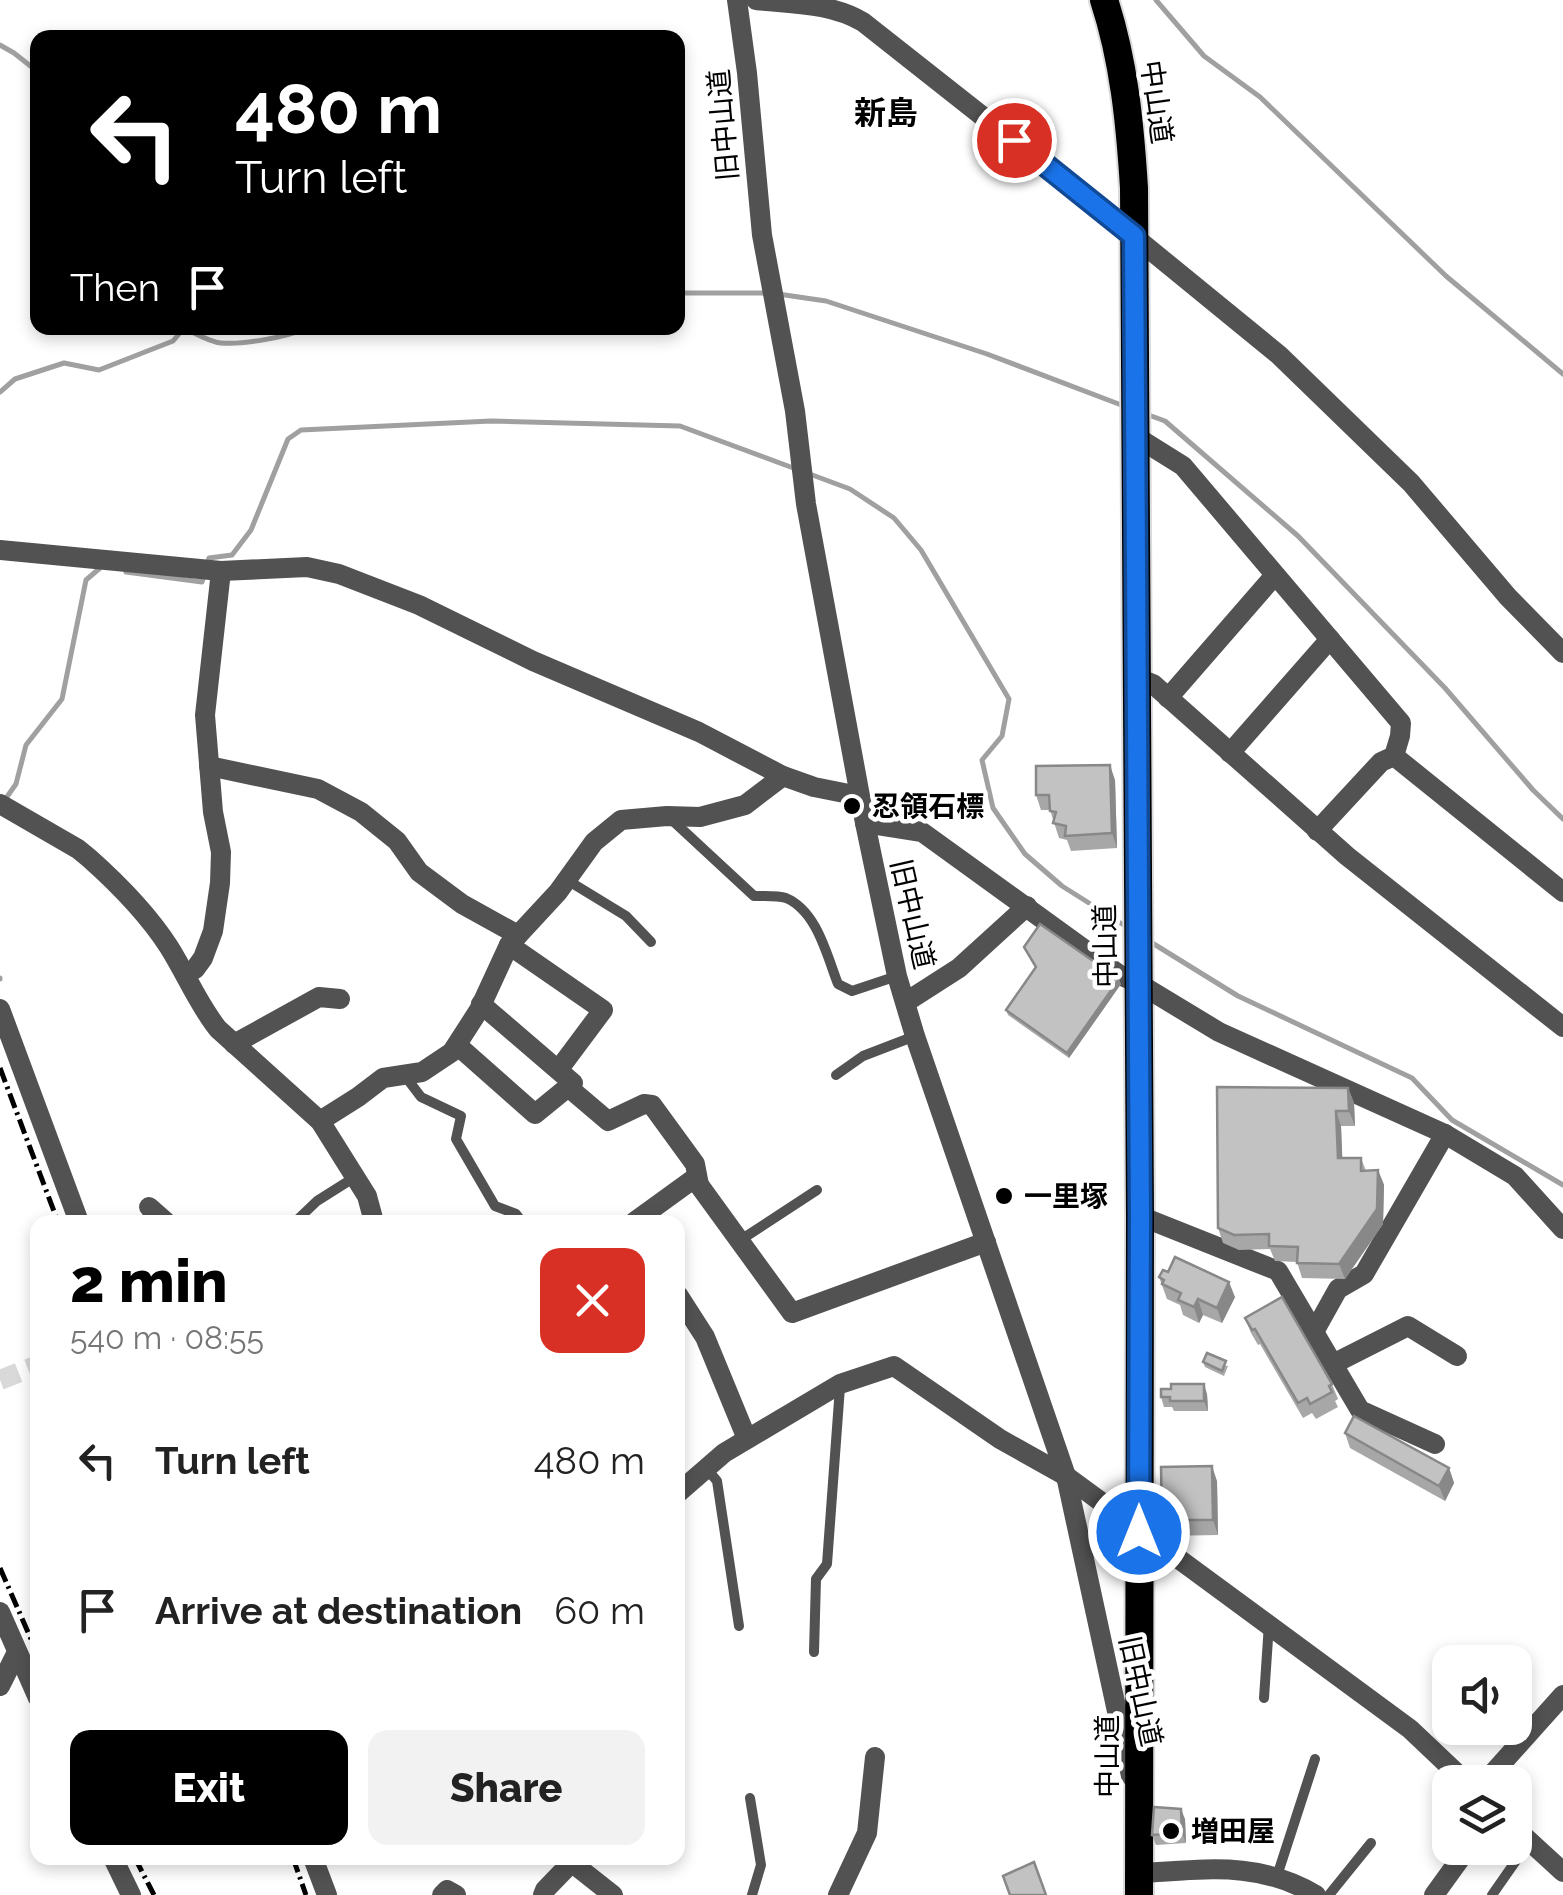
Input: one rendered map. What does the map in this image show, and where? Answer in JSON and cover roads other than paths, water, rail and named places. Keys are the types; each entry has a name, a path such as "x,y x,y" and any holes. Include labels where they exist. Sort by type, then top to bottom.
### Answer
{"highway":[{"name":"中山道","path":"1104,0 1126,94 1134,188 1139,1884"}],"street":[{"name":"旧中山道","path":"736,0 762,235 864,824 914,1036 1066,1476 1140,1817"},
{"path":"756,0 818,6 846,12 864,22 1134,236 1279,355 1411,482 1508,596 1563,652"},
{"path":"1135,419 1182,466 1401,723 1394,756 1381,762 1317,830"},
{"path":"0,550 214,570 306,567 339,574 419,604 534,661 698,732 783,776 859,796"},
{"path":"186,974 203,958 213,931 220,882 221,852 206,715 214,570"},
{"path":"1168,698 1276,575"},
{"path":"1230,752 1330,639"},
{"path":"1136,677 1153,684 1317,830 1563,1027"},
{"path":"1394,756 1563,892"},
{"path":"209,766 318,789 361,812 397,841 419,872 602,1010 564,1078 536,1114 457,1044"},
{"path":"320,1122 382,1078 422,1072 452,1052 514,940 594,842 621,820 700,817 745,805 783,776"},
{"path":"5,807 78,849 156,929 186,974 204,1012 320,1122 367,1196 372,1215"},
{"path":"864,824 922,832 1120,975 1218,1032 1445,1134 1515,1176 1563,1229"},
{"path":"906,1002 959,968 1027,906"},
{"path":"234,1044 320,997 340,999"},
{"path":"481,1004 608,1121 652,1104 695,1164 699,1184 792,1313 986,1242"},
{"path":"0,1009 76,1215"},
{"path":"1314,1332 1338,1289 1364,1274 1445,1134"},
{"path":"644,1215 692,1180 699,1184"},
{"path":"149,1207 158,1215"},
{"path":"1140,1216 1278,1271 1360,1410 1434,1444"},
{"path":"685,1306 705,1337 747,1439"},
{"path":"1333,1364 1408,1326 1457,1356"},
{"path":"685,1486 705,1467 747,1439 840,1384 894,1366 1000,1439 1066,1476 1410,1729 1448,1765"},
{"path":"0,1612 30,1682"},
{"path":"0,1686 16,1654"},
{"path":"1500,1765 1563,1695"},
{"path":"838,1895 867,1833 875,1757"},
{"path":"1532,1844 1563,1872"},
{"path":"116,1865 131,1895"},
{"path":"316,1865 327,1895"},
{"path":"543,1895 565,1865"},
{"path":"577,1865 613,1895"},
{"path":"1434,1895 1456,1865"},
{"path":"1139,1884 1245,1869 1277,1876 1316,1895"},
{"path":"442,1895 448,1890 456,1895"}],"lane":[{"path":"667,816 754,896 784,897 805,911 838,984 852,991 898,976"},
{"path":"566,880 626,916 651,942"},
{"path":"836,1075 863,1056 914,1036"},
{"path":"405,1075 421,1097 462,1116 456,1139 496,1206 517,1215"},
{"path":"302,1215 355,1177"},
{"path":"739,1241 817,1190"},
{"path":"814,1652 816,1579 827,1564 840,1384"},
{"path":"705,1467 717,1482 739,1626"},
{"path":"1264,1698 1270,1624"},
{"path":"1277,1876 1315,1758"},
{"path":"750,1798 761,1865 752,1895"},
{"path":"1329,1895 1371,1844"},
{"path":"1492,1895 1507,1865"}],"waterway":[{"path":"1156,0 1204,56 1260,97 1446,276 1563,374"},
{"path":"0,45 30,66"},
{"path":"685,293 767,293"},
{"path":"778,294 826,301 987,354 1124,406"},
{"path":"0,392 15,379 64,363 99,370 173,341 178,335"},
{"path":"199,335 221,343 253,342 284,335"},
{"path":"1143,413 1165,421 1298,536 1445,688 1563,819"},
{"path":"207,565 209,558 232,555 251,530 288,439 301,430 491,421 680,426 796,469"},
{"path":"807,473 850,489 894,518 921,550 1009,699 1002,736 982,760 993,808 1025,854 1062,886 1127,927"},
{"path":"4,801 16,784 26,745 62,699 86,580 100,568"},
{"path":"126,572 202,582 204,575"},
{"path":"1149,941 1238,996 1412,1078 1452,1120 1563,1185"}],"tunnel":[{"path":"0,1380 30,1368"}],"railway":[{"path":"0,1068 55,1215"},
{"path":"0,1568 30,1637"},
{"path":"139,1865 154,1895"},
{"path":"295,1865 306,1895"}],"place":[{"name":"忍領石標","path":"852,806"},
{"name":"一里塚","path":"1004,1196"},
{"name":"増田屋","path":"1171,1831"}],"district":[{"name":"新島","path":"886,113"}]}
